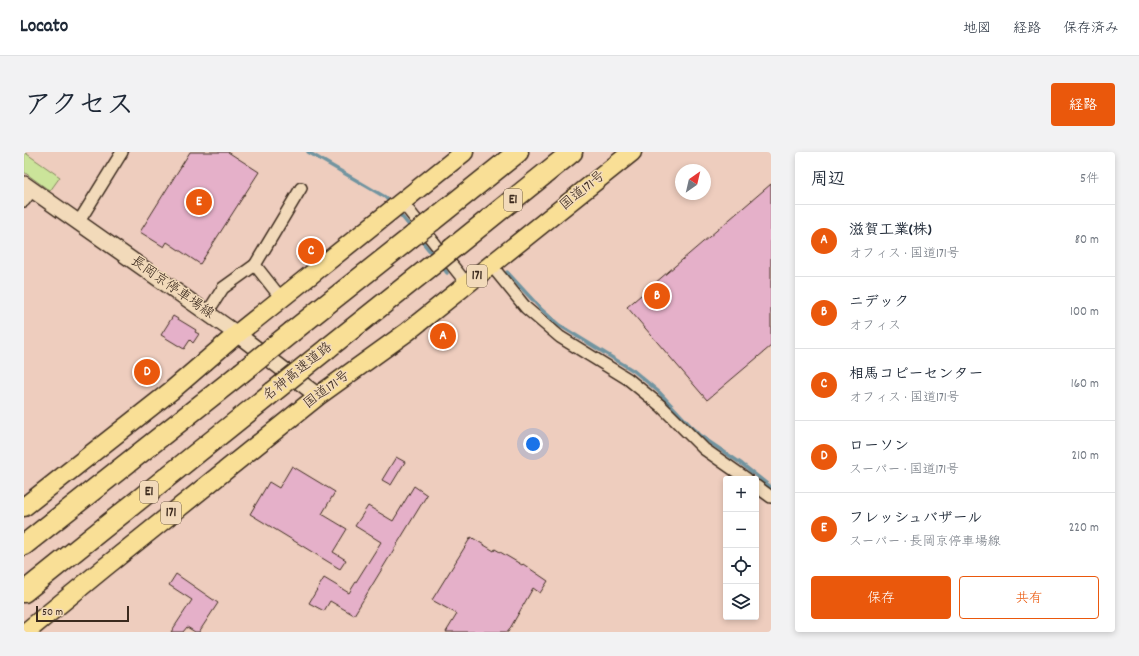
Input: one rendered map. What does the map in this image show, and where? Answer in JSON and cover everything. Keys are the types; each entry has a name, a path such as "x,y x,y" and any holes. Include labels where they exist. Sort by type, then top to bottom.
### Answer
{"highway":[{"path":"24,507 171,391 281,298 464,152"},
{"name":"E1","path":"24,545 518,152"},
{"name":"名神高速道路","path":"24,592 572,152"},
{"name":"国道171号","path":"26,632 318,396 407,332 632,152"}],"main road":[{"name":"長岡京停車場線","path":"27,192 78,223 237,334 318,396"}],"street":[{"path":"78,223 122,152"},
{"path":"207,313 223,288 255,265 301,188"},
{"path":"397,206 467,284"},
{"path":"255,265 281,298"},
{"path":"491,265 526,308 560,337 628,379 661,406 704,449 743,476"},
{"path":"759,488 771,497"}],"green space":[{"path":"24,152 60,177 50,191 24,172"}],"building":[{"path":"190,152 228,152 259,172 200,264 167,242 164,247 140,232"},
{"path":"771,184 771,346 707,400 627,307"},
{"path":"173,316 196,330 195,332 199,334 193,343 190,340 184,349 161,335"},
{"path":"396,457 405,462 391,485 382,480"},
{"path":"292,466 335,492 322,514 347,529 333,552 346,560 340,569 250,514 269,482 279,488"},
{"path":"414,486 427,495 354,615 330,601 324,611 309,603 324,578 349,593 381,542 355,526 368,506 393,521"},
{"path":"471,537 494,551 495,549 522,565 523,564 548,581 540,593 533,588 508,632 446,632 457,614 432,600"},
{"path":"176,574 218,603 199,632 195,632 187,627 183,632 171,632 192,600 169,585"}],"waterway":[{"path":"308,152 385,197 392,204"},
{"path":"398,212 412,229"},
{"path":"419,238 433,255"},
{"path":"441,265 447,273"},
{"path":"507,272 541,309 559,325 634,371 659,392 699,435 742,464 771,487"}],"place":[{"name":"フレッシュバザール","path":"199,202"},
{"name":"相馬コピーセンター","path":"311,251"},
{"name":"ニデック","path":"657,296"},
{"name":"滋賀工業(株)","path":"443,336"},
{"name":"ローソン","path":"147,372"}]}
